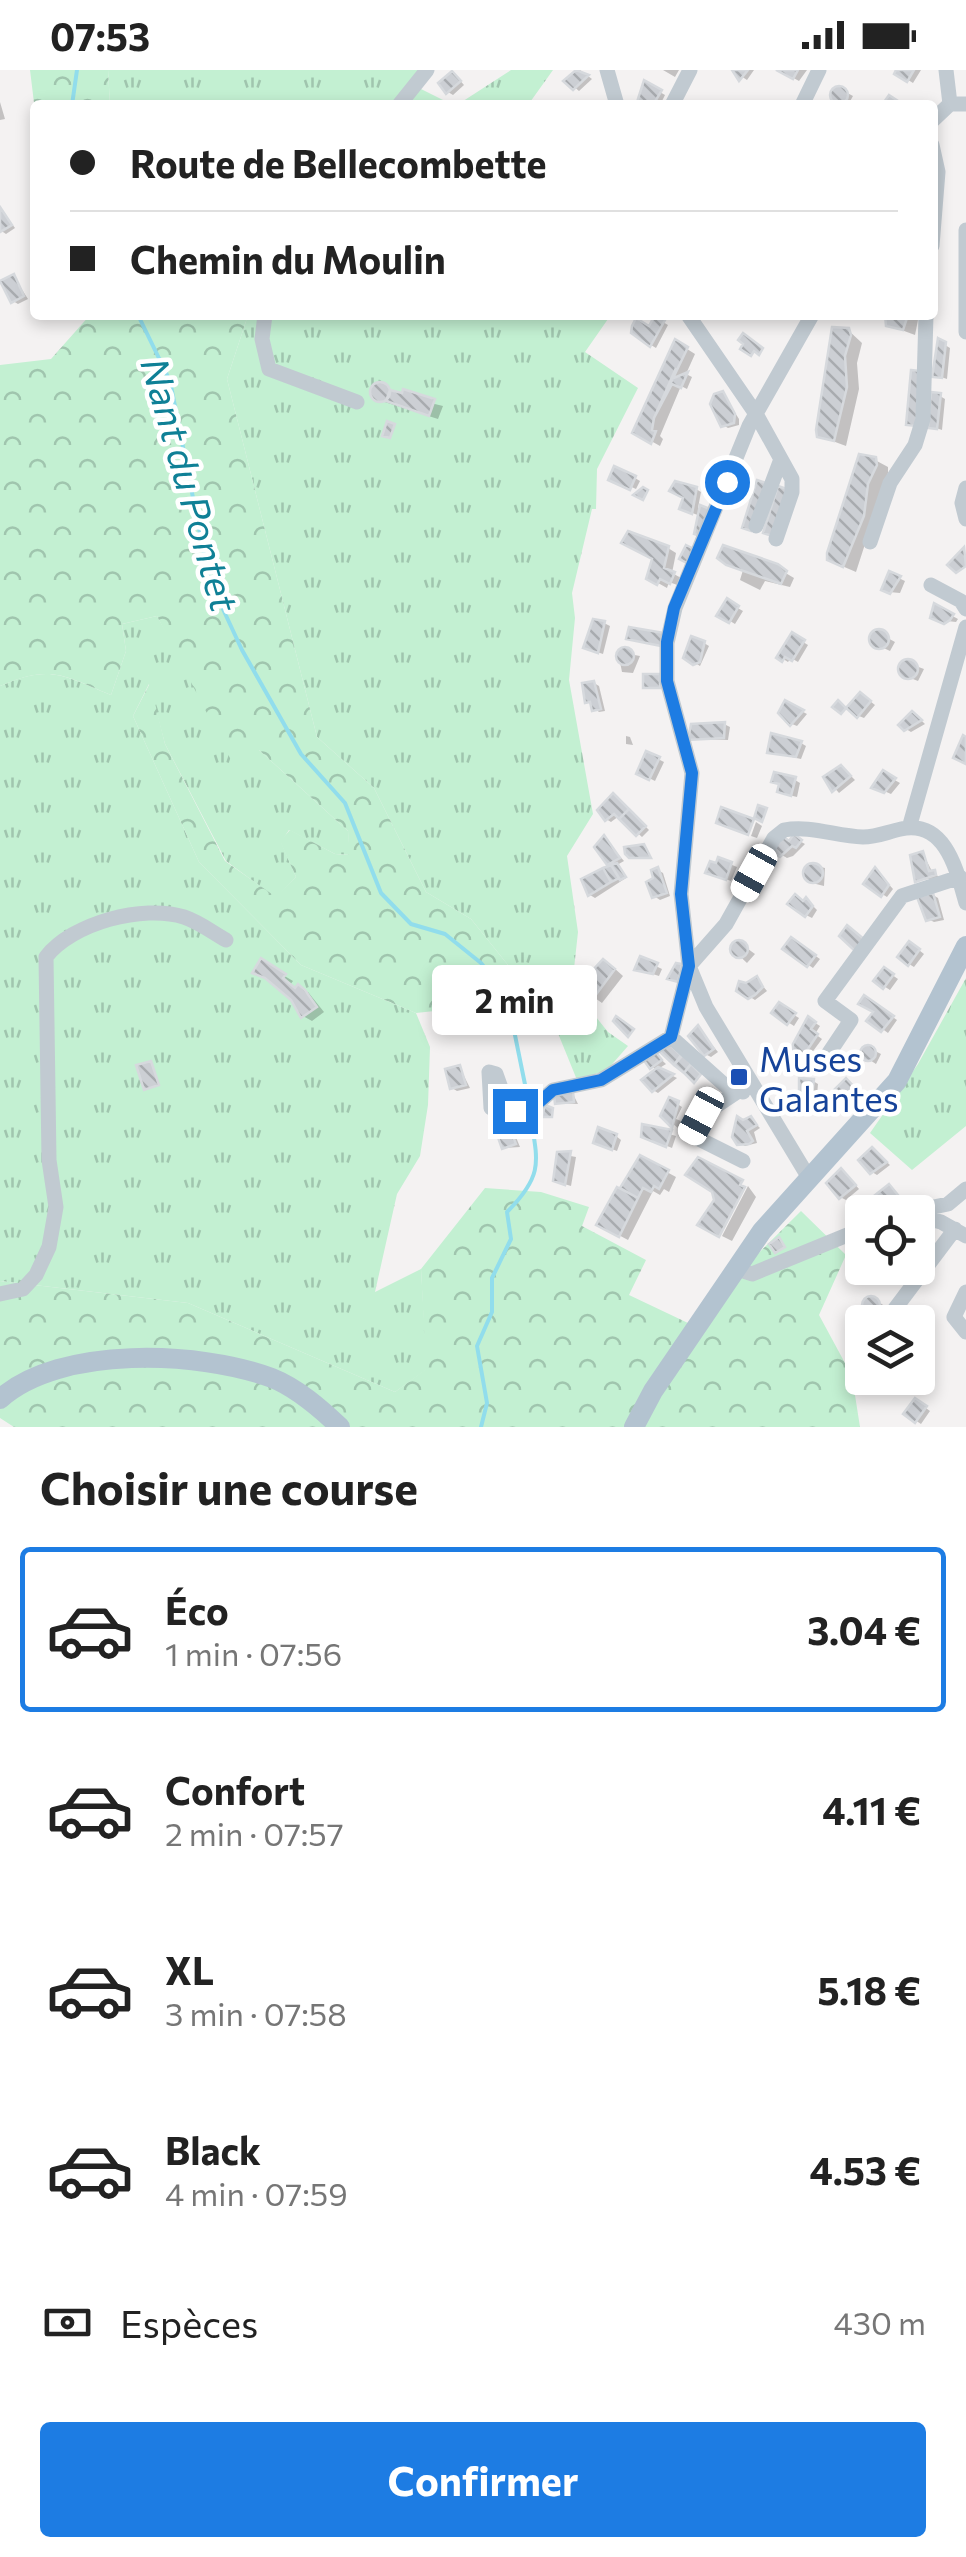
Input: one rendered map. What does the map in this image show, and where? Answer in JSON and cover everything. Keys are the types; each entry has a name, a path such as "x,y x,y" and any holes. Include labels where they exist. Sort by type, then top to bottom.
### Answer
{"main road":[{"path":"634,1427 653,1392 774,1216 898,1081 966,946"},
{"path":"937,1000 966,962"},
{"path":"0,1399 34,1376 57,1368 188,1358 273,1379 303,1396 340,1427"}],"street":[{"path":"402,100 427,70"},
{"path":"607,70 616,100"},
{"path":"675,100 690,70"},
{"path":"804,100 819,70"},
{"path":"946,70 958,104"},
{"path":"966,230 966,332"},
{"path":"264,320 262,339 268,369 357,402"},
{"path":"692,320 756,414 792,478 792,492 776,540"},
{"path":"809,320 756,414 674,608 667,642 667,681 692,773 681,894 689,966 706,1008 809,1178"},
{"path":"870,542 890,483 915,446 923,419 926,320"},
{"path":"756,526 781,459"},
{"path":"966,488 962,503 966,519"},
{"path":"931,585 961,601 966,609"},
{"path":"909,828 966,626"},
{"path":"492,1108 487,1075 491,1071 510,1108 530,1107 553,1090 601,1080 671,1037 689,966 726,924 774,838 784,830 862,837 909,828 935,836 963,880 966,903"},
{"path":"827,1056 852,1020 825,1000 902,896 963,880"},
{"path":"0,1294 23,1288 36,1275 49,1247 56,1207 49,1160 46,957 57,942 79,929 156,914 182,916 226,940"},
{"path":"671,1037 736,1092"},
{"path":"744,1161 691,1135 701,1116 736,1092 757,1091"},
{"path":"935,1207 948,1204 966,1189"},
{"path":"900,1305 961,1233 935,1223"},
{"path":"737,1269 752,1274 845,1236"},
{"path":"966,1292 954,1317 966,1332"}],"green space":[{"path":"30,70 108,70 110,100 34,100"},
{"path":"108,70 424,70 411,84 443,100 110,100"},
{"path":"511,70 553,70 532,100 465,100"},
{"path":"86,320 246,320 227,379 317,737 374,788 426,892 471,919 553,1021 509,1003 416,1013 301,965 199,862 133,716 150,683 165,744 225,861 276,897 296,877 280,841 290,830 335,854 349,855 348,831 259,750 231,760 157,616 122,624 126,651 111,695 81,682 45,674 0,686 0,365 51,359"},
{"path":"246,320 607,320 585,352 638,388 597,469 596,509 592,509 572,593 575,618 569,680 593,814 567,856 578,932 572,987 608,1032 628,1046 607,1070 577,1080 553,1021 471,919 426,892 374,788 317,737 227,379"},
{"path":"157,616 193,680 259,750 348,831 350,855 335,854 289,830 281,842 296,877 276,898 226,861 165,744 149,684 133,716 199,862 301,965 416,1013 430,1047 428,1105 420,1156 397,1194 375,1292 421,1269 427,1369 395,1392 188,1303 0,1281 0,686 44,674 80,682 111,695 126,651 122,624"},
{"path":"966,978 966,1126 912,1170 870,1133 918,1064"},
{"path":"485,1188 541,1192 589,1207 582,1226 646,1260 629,1295 688,1323 801,1211 845,1254 819,1315 845,1363 845,1395 855,1395 860,1427 14,1427 0,1418 0,1281 188,1303 395,1392 426,1369 421,1269"}],"building":[{"path":"576,70 589,75 573,90 563,81"},
{"path":"732,70 748,70 739,81"},
{"path":"776,70 798,70 793,79"},
{"path":"896,70 914,70 907,82 894,74"},
{"path":"452,71 461,81 446,94 438,83"},
{"path":"644,80 662,90 656,100 638,100"},
{"path":"833,89 845,89 846,100 832,100"},
{"path":"0,207 12,225 0,232"},
{"path":"14,274 24,296 11,303 0,281"},
{"path":"635,320 649,326 652,320 665,320 650,347 631,333"},
{"path":"885,320 906,320 903,330 886,326"},
{"path":"832,327 849,328 851,335 845,356 847,387 834,441 817,437 816,430"},
{"path":"743,333 763,348 759,355 754,351 751,356 740,349 743,344 738,340"},
{"path":"938,338 946,342 942,378 932,377"},
{"path":"675,339 688,347 654,418 652,430 656,431 651,444 632,433"},
{"path":"676,368 674,378 688,372 681,388 672,384 654,418"},
{"path":"911,370 921,371 916,426 906,425"},
{"path":"376,382 384,382 390,392 384,402 376,402 370,396 370,388"},
{"path":"403,389 435,399 429,416 386,401 390,390 402,393"},
{"path":"723,391 735,414 734,423 721,427 710,404 714,394"},
{"path":"931,392 941,393 937,429 928,428"},
{"path":"387,421 395,424 390,438 382,436"},
{"path":"859,454 876,457 877,465 868,484 864,516 843,567 827,560 827,553"},
{"path":"614,466 636,476 630,490 608,480"},
{"path":"757,480 766,483 751,531 742,528"},
{"path":"675,481 697,487 692,514 679,509 683,498 669,491"},
{"path":"778,486 787,489 772,536 763,533"},
{"path":"643,487 648,490 643,500 633,495"},
{"path":"700,505 710,509 700,536 694,534"},
{"path":"628,531 669,546 664,568 675,572 670,584 660,579 657,585 646,579 652,559 621,543"},
{"path":"686,545 694,549 687,563 679,559"},
{"path":"723,545 778,564 787,571 781,584 726,565 717,558"},
{"path":"964,547 966,566 956,573 947,565"},
{"path":"889,571 901,576 890,594 881,590"},
{"path":"727,598 739,606 729,623 716,616"},
{"path":"934,603 954,614 950,620 944,624 930,618"},
{"path":"593,619 605,621 598,653 583,648"},
{"path":"629,627 664,633 661,646 626,639"},
{"path":"879,629 889,639 879,649 869,639"},
{"path":"792,632 805,640 792,661 785,657 782,662 776,658"},
{"path":"691,636 705,641 700,662 693,665 683,658"},
{"path":"625,647 634,656 625,665 616,656"},
{"path":"908,659 918,669 908,679 898,669"},
{"path":"643,674 660,674 660,688 643,688"},
{"path":"594,681 601,709 592,711 590,702 585,703 582,683"},
{"path":"860,692 871,701 857,718 846,708"},
{"path":"785,700 804,710 790,726 778,713"},
{"path":"838,700 846,708 841,714 832,707"},
{"path":"912,711 922,720 904,731 898,725"},
{"path":"725,722 724,738 688,740 691,724"},
{"path":"771,733 802,741 796,757 767,753"},
{"path":"963,735 966,737 966,764 953,758"},
{"path":"646,751 660,757 649,780 636,774"},
{"path":"841,765 851,776 832,792 823,777"},
{"path":"883,770 896,778 884,793 871,788"},
{"path":"774,772 796,777 791,796 777,792 779,784 771,782"},
{"path":"613,793 629,809 619,819 614,814 605,821 597,810"},
{"path":"758,805 767,808 762,822 754,818"},
{"path":"721,807 754,819 748,835 716,823"},
{"path":"629,809 646,826 636,836 619,819"},
{"path":"794,834 802,840 796,848 792,846 780,857 772,852 781,835 789,841"},
{"path":"604,835 620,858 607,865 594,847"},
{"path":"644,844 651,858 629,858 625,854 624,847"},
{"path":"923,851 929,871 935,870 936,875 915,882 910,855"},
{"path":"718,857 732,862 726,880 705,873 710,861 716,863"},
{"path":"617,863 626,877 620,880 611,865"},
{"path":"809,863 817,863 823,873 817,883 809,883 803,877 803,869"},
{"path":"611,865 619,878 611,882 603,868"},
{"path":"658,867 667,893 652,898 646,882 653,878 651,870"},
{"path":"875,867 889,885 881,897 863,884"},
{"path":"603,868 611,882 588,896 581,879"},
{"path":"933,893 940,917 926,921 917,897"},
{"path":"795,894 803,901 806,897 813,906 805,917 787,904"},
{"path":"847,925 865,940 856,952 839,936"},
{"path":"791,937 816,955 807,967 782,949"},
{"path":"739,940 746,942 746,956 739,958 732,956 730,949 732,942"},
{"path":"909,941 920,949 908,966 897,957"},
{"path":"640,956 658,963 653,974 634,970"},
{"path":"261,958 286,974 283,978 295,988 298,984 305,990 317,1007 301,1018 291,1000 265,978 252,973"},
{"path":"603,959 615,969 592,1000 578,990 579,985"},
{"path":"676,963 682,964 678,982 667,979"},
{"path":"884,967 894,974 883,989 873,981"},
{"path":"757,976 763,987 755,995 748,999 736,991 739,981 746,983"},
{"path":"864,995 894,1016 881,1032 866,1021 873,1012 858,1004"},
{"path":"779,1002 796,1013 787,1025 771,1013"},
{"path":"616,1016 634,1029 628,1037 613,1021"},
{"path":"808,1016 816,1022 811,1029 818,1034 802,1058 792,1051 793,1044"},
{"path":"698,1025 714,1049 704,1056 688,1036"},
{"path":"668,1043 681,1055 674,1065 660,1052"},
{"path":"868,1045 876,1053 868,1061 860,1053"},
{"path":"654,1050 662,1060 650,1069 643,1059"},
{"path":"683,1055 691,1064 684,1073 674,1065"},
{"path":"151,1061 159,1085 144,1090 136,1065"},
{"path":"691,1064 701,1074 694,1083 684,1073"},
{"path":"460,1065 466,1085 450,1089 445,1069"},
{"path":"658,1067 674,1074 652,1092 641,1080"},
{"path":"799,1078 814,1079 811,1104 791,1103 791,1092 799,1092"},
{"path":"846,1078 855,1088 841,1101 832,1092"},
{"path":"519,1088 523,1103 514,1105 510,1090"},
{"path":"573,1091 574,1102 555,1104 554,1095"},
{"path":"669,1097 679,1101 672,1128 660,1116"},
{"path":"545,1105 553,1108 552,1117 542,1117"},
{"path":"523,1113 528,1130 516,1134 510,1117"},
{"path":"498,1115 502,1126 508,1124 516,1144 502,1149 491,1117"},
{"path":"737,1116 743,1120 751,1116 757,1125 747,1131 753,1141 749,1144 737,1145 732,1137"},
{"path":"642,1124 672,1130 666,1147 641,1137"},
{"path":"598,1127 617,1134 612,1150 593,1143"},
{"path":"872,1147 887,1162 870,1174 858,1160"},
{"path":"571,1151 565,1185 553,1181 557,1152"},
{"path":"640,1155 669,1170 659,1189 654,1186 651,1192 643,1188 638,1198 620,1188"},
{"path":"698,1157 743,1180 740,1185 745,1187 719,1237 697,1225 714,1200 712,1192 685,1175"},
{"path":"841,1168 856,1185 839,1199 826,1183"},
{"path":"889,1184 898,1195 875,1195"},
{"path":"617,1187 638,1198 619,1237 596,1225"},
{"path":"779,1237 785,1247 775,1253 769,1244"},
{"path":"871,1296 880,1305 862,1305"},
{"path":"915,1398 927,1406 915,1423 903,1414"}],"waterway":[{"name":"Nant du Pontet","path":"73,100 77,70"},
{"name":"Nant du Pontet","path":"140,320 170,381 209,579 242,650 301,754 345,803 381,893 411,924 445,934 481,963 507,996 529,1104"},
{"name":"Nant du Pontet","path":"481,1427 487,1403 477,1346 492,1312 492,1278 511,1239 507,1212 533,1177 536,1156 530,1114"}],"place":[{"name":"Muses Galantes","path":"739,1077"}],"route":[{"path":"515,1111 536,1105 553,1090 601,1080 671,1037 689,966 681,894 692,773 667,681 667,642 674,608 727,482"}]}
